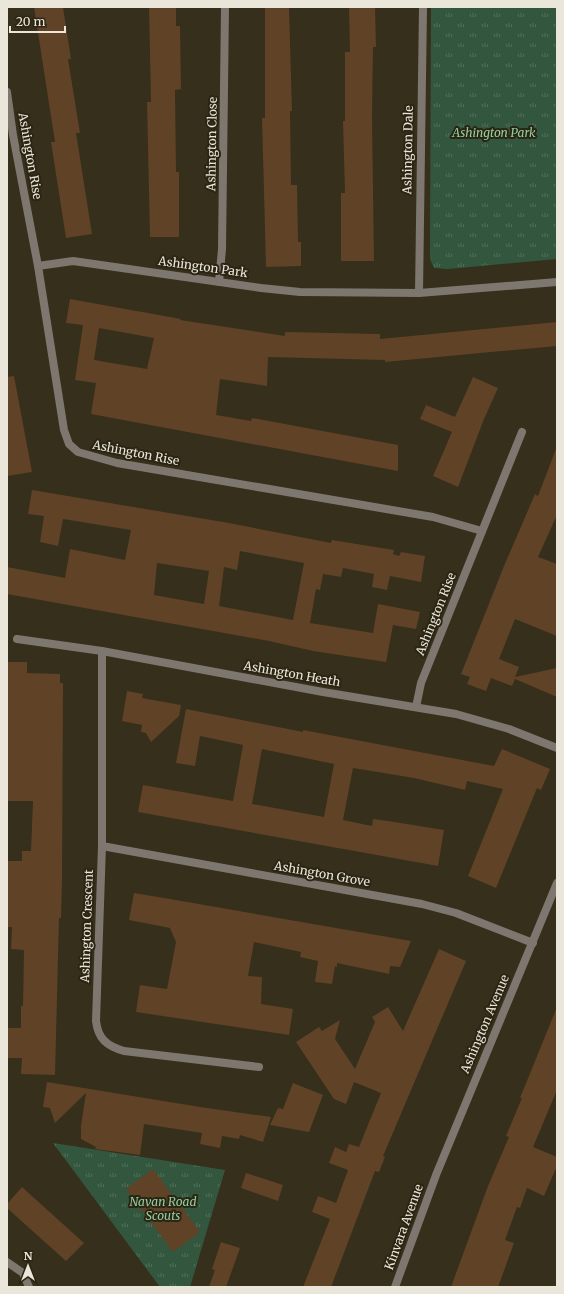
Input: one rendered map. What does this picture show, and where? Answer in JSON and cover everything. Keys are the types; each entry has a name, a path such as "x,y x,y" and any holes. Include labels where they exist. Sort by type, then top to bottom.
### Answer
{"street":[{"name":"Ashington Close","path":"219,282 222,242 224,7"},
{"name":"Ashington Dale","path":"419,293 423,7"},
{"name":"Ashington Rise","path":"7,92 13,135 38,266 64,430 69,444 78,452 118,463 433,517 482,531"},
{"name":"Ashington Park","path":"38,266 73,261 300,292 419,293 557,282"},
{"name":"Ashington Rise","path":"416,707 422,683 522,432"},
{"name":"Ashington Heath","path":"17,639 102,651 478,719 509,729 557,748"},
{"name":"Ashington Crescent","path":"102,651 102,846 96,1020 97,1032 104,1042 111,1047 124,1051 259,1067"},
{"name":"Ashington Grove","path":"102,846 422,904 456,913 533,942"},
{"name":"Ashington Avenue","path":"436,1175 557,882"},
{"name":"Kinvara Avenue","path":"395,1287 436,1175"},
{"path":"7,1262 23,1274 29,1287"}],"green space":[{"name":"Ashington Park","path":"431,7 557,7 557,259 448,269 434,268 430,259"},
{"name":"Navan Road Scouts","path":"53,1143 225,1170 190,1287 160,1287"}],"building":[{"path":"34,7 63,7 71,59 68,59 80,133 76,133 92,234 66,238 51,142 55,142"},
{"path":"149,7 176,7 176,26 180,26 181,89 175,90 176,172 179,172 179,237 150,237 147,102 151,102"},
{"path":"265,7 289,7 292,111 290,111 291,185 297,185 298,242 301,242 301,266 266,267 262,118 265,118"},
{"path":"349,7 375,7 376,47 373,47 372,116 374,261 341,261 341,193 345,193 343,121 345,121 345,52 350,52"},
{"path":"70,299 181,319 180,320 285,336 285,332 380,334 380,339 557,322 557,346 385,362 385,360 268,357 267,386 220,379 216,415 251,421 252,418 398,445 398,471 91,414 96,383 75,380 83,325 66,323","holes":["99,328 154,338 147,369 94,360"]},
{"path":"14,376 32,472 7,476 7,377"},
{"path":"473,377 498,388 484,419 458,487 433,476 452,432 420,419 426,405 455,417"},
{"path":"556,449 557,515 538,557 557,564 557,636 515,619 499,659 519,667 515,677 557,668 557,697 515,679 512,686 491,678 486,691 467,684 470,677 461,674 504,566 535,494 538,496"},
{"path":"32,490 229,523 331,543 332,540 394,550 393,554 399,556 401,552 425,556 421,582 390,576 387,590 372,587 374,574 343,568 341,577 323,574 320,590 316,589 310,623 373,633 378,604 420,612 416,629 393,625 386,662 313,651 269,641 7,594 7,567 65,578 70,549 125,560 131,530 63,519 58,546 40,542 44,516 28,514","holes":["240,551 304,563 293,620 219,606 224,567 237,570","157,563 209,571 204,604 154,595"]},
{"path":"7,662 27,662 27,673 60,674 60,683 63,683 62,882 61,918 59,918 55,1075 21,1074 22,1058 7,1058 7,1028 21,1028 24,950 11,949 12,927 7,927 7,861 22,861 22,851 31,851 33,801 7,801"},
{"path":"127,691 143,694 142,698 181,705 179,716 151,742 146,733 141,732 142,725 122,721"},
{"path":"186,709 303,732 303,730 494,766 502,749 550,769 541,790 537,788 496,888 468,876 503,789 467,781 465,790 414,778 353,768 343,820 372,826 373,819 444,830 438,866 138,812 143,785 233,801 243,745 200,736 195,766 176,763","holes":["262,749 334,764 324,817 252,804"]},
{"path":"134,893 411,941 400,967 390,966 389,974 337,963 337,967 335,966 332,984 315,982 318,961 300,957 301,952 254,942 248,976 262,977 261,1004 293,1009 289,1035 136,1012 140,985 167,989 176,942 170,928 129,920"},
{"path":"439,949 466,961 383,1156 385,1157 379,1172 375,1171 331,1287 303,1287 330,1219 312,1212 318,1196 336,1203 348,1170 329,1163 335,1147 346,1152 349,1144 359,1147 381,1093 354,1082 346,1104 334,1099 296,1042 319,1027 322,1031 340,1020 335,1039 355,1069 375,1022 372,1017 388,1007 403,1031"},
{"path":"557,1007 557,1090 533,1147 557,1157 557,1166 544,1196 527,1188 520,1208 517,1207 505,1240 514,1243 498,1287 451,1287 488,1186 509,1137 506,1136 522,1098 520,1098"},
{"path":"47,1082 271,1117 263,1142 240,1135 239,1139 222,1136 220,1148 200,1144 202,1133 144,1124 140,1155 95,1149 96,1147 81,1139 81,1126 86,1093 55,1123 50,1108 43,1107"},
{"path":"293,1083 323,1095 309,1132 270,1125 278,1108 283,1109"},
{"name":"Navan Road Scouts","path":"153,1169 200,1232 173,1252 126,1189"},
{"path":"246,1173 283,1185 278,1201 241,1188"},
{"path":"22,1187 84,1243 66,1261 7,1208 7,1204"},
{"path":"221,1242 240,1248 226,1287 209,1287 215,1270 212,1269"}]}
